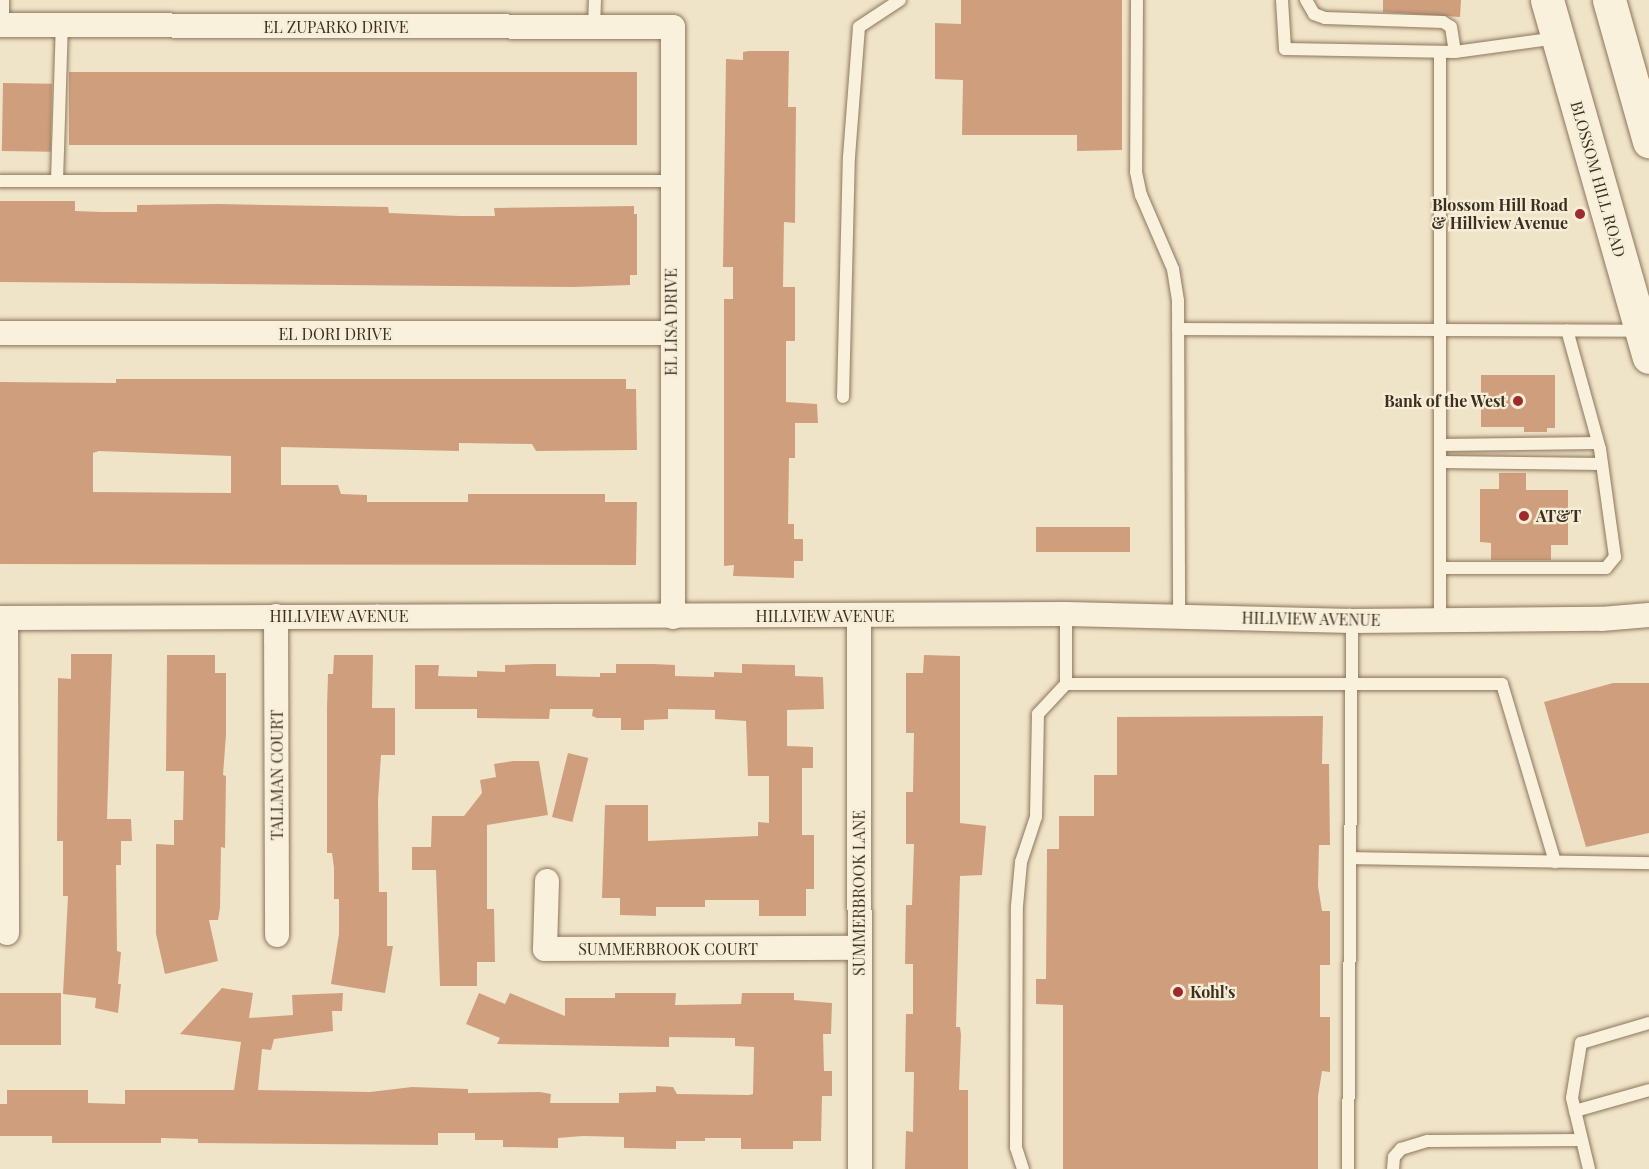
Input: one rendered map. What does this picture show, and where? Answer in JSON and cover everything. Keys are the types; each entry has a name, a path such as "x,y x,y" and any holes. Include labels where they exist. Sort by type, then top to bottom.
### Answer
{"main road":[{"name":"BLOSSOM HILL ROAD","path":"1547,0 1645,344"},
{"path":"1609,0 1649,141"}],"street":[{"name":"EL ZUPARKO DRIVE","path":"2,25 673,27"},
{"name":"EL LISA DRIVE","path":"673,27 671,333 673,617"},
{"name":"EL DORI DRIVE","path":"0,333 671,333"},
{"name":"HILLVIEW AVENUE","path":"3,618 1066,614 1352,621 1601,619 1649,615"},
{"name":"TALLMAN COURT","path":"276,616 276,934"},
{"name":"SUMMERBROOK LANE","path":"859,616 860,1169"},
{"path":"3,618 7,933"},
{"name":"SUMMERBROOK COURT","path":"547,881 545,949 859,948"}],"lane":[{"path":"2,25 3,0"},
{"path":"594,28 595,0"},
{"path":"843,397 849,158 859,27 900,0"},
{"path":"1137,0 1136,172 1141,195 1173,269 1178,328 1179,617"},
{"path":"1282,0 1285,50 1455,52 1558,38"},
{"path":"1306,0 1314,14 1325,18 1443,22 1451,27 1455,52"},
{"path":"57,181 62,26"},
{"path":"1440,52 1440,619"},
{"path":"0,181 672,181"},
{"path":"1178,328 1567,330 1645,344"},
{"path":"1440,568 1606,568 1615,557 1598,443 1567,330"},
{"path":"1440,445 1598,443"},
{"path":"1440,462 1602,465"},
{"path":"1023,1169 1016,1148 1017,906 1021,862 1036,817 1038,714 1066,684 1066,614"},
{"path":"1348,1169 1352,621"},
{"path":"1066,684 1502,684 1555,862"},
{"path":"1351,858 1649,863"},
{"path":"1589,1169 1572,1098 1581,1043 1649,1023"},
{"path":"1575,1111 1649,1090"},
{"path":"1393,1169 1394,1157 1401,1149 1428,1141 1581,1140"}],"building":[{"path":"961,0 1122,0 1122,150 1077,151 1077,135 962,135 963,80 935,79 935,23 961,24"},
{"path":"1383,0 1461,0 1460,17 1383,12"},
{"path":"789,51 788,107 796,107 795,223 784,222 783,287 795,287 795,341 786,341 786,402 817,404 818,423 795,423 795,458 789,458 788,524 794,524 794,539 803,539 803,561 794,561 794,578 733,576 734,565 724,566 724,299 733,299 733,267 723,267 726,59 743,60 743,52"},
{"path":"69,72 637,72 637,145 69,145"},
{"path":"3,83 52,84 51,152 2,151"},
{"path":"0,201 75,201 75,211 101,212 137,212 137,205 218,204 388,207 389,213 460,216 495,216 494,208 634,206 634,214 637,214 637,275 630,275 630,285 574,287 0,282"},
{"name":"Bank of the West","path":"1481,375 1555,375 1555,428 1547,428 1547,432 1524,432 1524,427 1481,427"},
{"path":"116,379 626,379 626,389 636,389 637,450 536,451 532,444 459,443 459,451 281,447 281,485 338,485 341,494 367,495 367,502 468,502 468,494 605,494 605,502 637,502 636,565 0,564 0,382 116,383","holes":["99,451 231,456 231,493 93,492 93,453"]},
{"name":"AT&T","path":"1499,473 1526,473 1526,490 1568,490 1568,545 1551,545 1551,560 1491,560 1491,543 1480,542 1480,489 1499,489"},
{"path":"1036,527 1130,527 1130,552 1036,552"},
{"path":"71,654 112,654 107,819 131,819 132,841 121,841 121,865 116,865 117,951 121,952 118,1013 95,1008 96,998 63,994 68,896 63,896 63,841 57,841 58,678 71,679"},
{"path":"167,655 215,655 215,673 226,673 226,735 223,775 226,776 225,848 221,847 220,908 218,920 209,920 218,961 165,974 156,934 156,844 174,845 174,820 183,820 184,771 166,771"},
{"path":"334,655 373,655 372,708 395,708 395,755 381,755 378,800 379,892 387,892 387,946 393,946 385,993 331,984 339,934 339,899 334,899 332,853 327,853 328,674 333,674"},
{"path":"924,655 960,656 960,823 986,826 982,875 960,876 956,1027 960,1027 961,1035 959,1090 968,1090 968,1169 905,1169 906,1131 913,1132 914,1072 905,1072 906,1014 913,1014 913,964 905,964 906,905 912,905 914,844 906,844 906,792 913,792 914,733 906,733 906,673 923,673"},
{"path":"556,664 556,676 600,677 600,673 616,673 616,664 653,664 675,665 675,676 714,677 714,672 742,673 742,664 795,665 795,676 823,677 824,709 787,710 787,746 813,747 813,768 802,768 802,835 814,835 814,889 806,889 806,916 759,916 759,900 705,900 705,907 656,907 656,916 620,915 620,898 602,898 605,805 648,805 648,841 758,836 758,822 769,823 769,776 748,776 746,721 715,719 715,710 668,709 668,719 644,720 644,730 621,730 621,718 597,718 592,716 593,709 550,709 549,719 477,718 477,709 415,709 415,665 439,665 438,676 477,677 477,671 505,672 505,665"},
{"path":"1613,683 1649,683 1649,833 1586,847 1544,702"},
{"name":"Kohl's","path":"1323,716 1322,764 1329,764 1330,845 1319,845 1318,886 1322,911 1330,911 1330,965 1320,965 1320,1017 1330,1017 1330,1072 1322,1071 1318,1096 1318,1169 1063,1169 1063,1005 1036,1004 1036,979 1046,979 1047,849 1059,849 1059,816 1094,816 1094,775 1117,775 1117,717"},
{"path":"568,753 588,758 572,822 552,817"},
{"path":"539,761 548,815 487,825 487,909 494,909 495,962 477,962 477,986 440,986 436,870 412,870 412,847 431,847 432,816 464,816 482,793 480,780 496,777 494,764"},
{"path":"222,988 253,993 249,1018 293,1015 292,995 343,993 342,1011 332,1011 333,1031 274,1039 271,1050 262,1049 258,1090 370,1092 412,1087 468,1089 468,1093 540,1092 551,1094 550,1103 619,1103 619,1093 656,1092 656,1086 673,1087 677,1094 753,1094 754,1047 735,1046 735,1038 669,1037 669,1047 497,1044 500,1038 466,1024 479,993 505,1004 510,993 565,1016 565,998 615,998 615,993 676,993 675,1005 741,1004 742,993 794,993 794,1000 832,1003 831,1034 823,1034 824,1071 832,1071 832,1096 822,1096 821,1141 793,1141 793,1149 741,1149 741,1138 676,1141 676,1149 624,1148 624,1137 583,1136 558,1138 558,1148 503,1147 503,1140 475,1140 475,1133 438,1133 438,1145 198,1143 198,1139 161,1138 161,1143 52,1143 52,1136 0,1136 0,1104 7,1104 7,1090 88,1090 88,1103 125,1104 125,1090 234,1090 241,1042 180,1034"},
{"path":"0,993 61,993 61,1045 0,1045"}],"place":[{"name":"Blossom Hill Road & Hillview Avenue","path":"1580,214"},
{"name":"Bank of the West","path":"1518,401"},
{"name":"AT&T","path":"1524,516"},
{"name":"Kohl's","path":"1178,992"}]}
